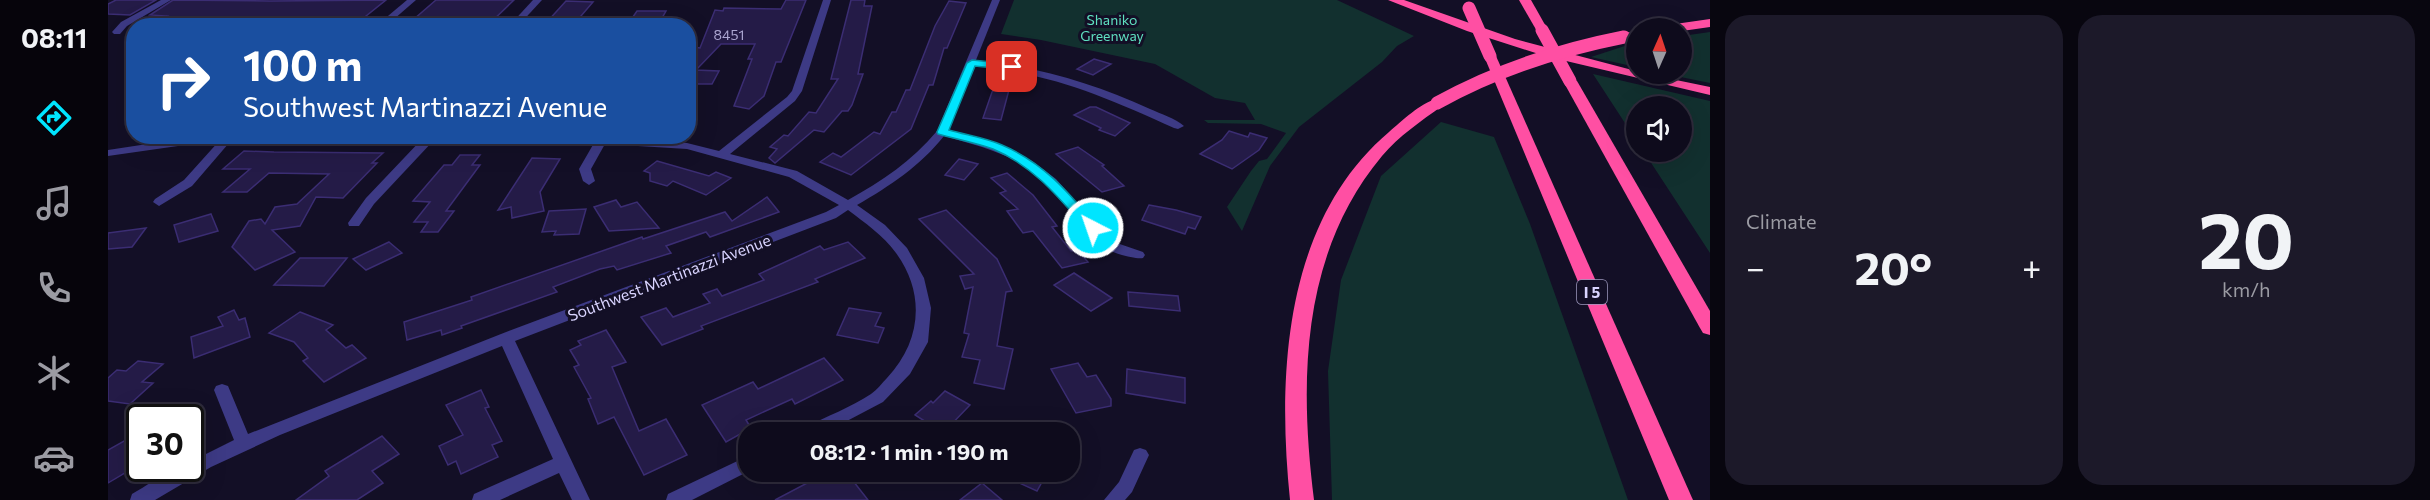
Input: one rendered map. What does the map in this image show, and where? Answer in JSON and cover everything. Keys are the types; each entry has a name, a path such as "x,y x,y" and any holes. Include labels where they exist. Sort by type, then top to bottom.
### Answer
{"highway":[{"path":"1394,0 1463,26 1544,51 1710,91"},
{"path":"1525,0 1710,328"},
{"name":"I 5","path":"1468,4 1681,500"},
{"path":"1692,26 1710,23"},
{"path":"1302,500 1295,435 1301,317 1310,275 1331,220 1356,177 1398,131 1437,103 1478,80 1522,62 1571,48 1626,37"}],"street":[{"path":"134,18 166,0"},
{"path":"390,18 412,0"},
{"path":"521,18 538,0"},
{"path":"722,154 797,91 827,0"},
{"name":"Southwest Martinazzi Avenue","path":"139,500 167,482 243,442 506,338 831,216 850,206 910,165 942,132 996,0"},
{"path":"117,32 126,23"},
{"path":"972,63 1012,67 1070,80 1178,126"},
{"path":"942,132 997,147 1028,163 1052,182 1106,244 1138,255"},
{"path":"108,153 172,144"},
{"path":"159,202 188,183 221,144"},
{"path":"354,223 370,201 423,144"},
{"path":"589,181 585,169 599,144"},
{"path":"671,144 722,154 793,174 850,206 880,228 902,251 917,278 924,308 920,342 904,370 877,398 830,422"},
{"path":"506,338 582,500"},
{"path":"222,390 243,442"},
{"path":"1113,500 1126,487 1140,455"},
{"path":"481,500 563,463"},
{"path":"675,500 738,468"}],"green space":[{"name":"Shaniko Greenway","path":"1014,0 1337,0 1414,36 1397,46 1382,62 1299,127 1270,166 1242,231 1227,207 1251,171 1259,161 1267,159 1286,133 1261,124 1208,123 1204,120 1255,120 1245,103 1215,98 1155,64 1001,34"},
{"path":"1710,32 1710,83 1692,79 1692,35"},
{"path":"1626,46 1626,65 1591,57"},
{"path":"1593,74 1626,82 1626,84 1636,84 1688,96 1626,96 1626,125"},
{"path":"1692,97 1710,101 1710,253 1651,162 1692,162"},
{"path":"1441,122 1494,137 1530,224 1628,500 1332,500 1328,371 1341,280 1381,176"}],"building":[{"path":"116,0 156,0 130,15 108,14 108,4"},
{"path":"173,0 386,0 364,18 164,18 167,16 150,15"},
{"path":"436,0 514,0 495,18 415,18"},
{"path":"786,0 806,0 781,62 776,62 764,96 749,109 734,106 752,59 748,59 755,44 721,44 696,70 696,47 700,48 715,10 723,11 724,8 781,9"},
{"path":"851,0 865,0 864,6 872,6 858,74 863,74 852,105 848,111 842,111 824,132 814,130 775,163 769,158 777,149 770,147 784,135 788,136 809,112 816,113 838,79 831,79"},
{"path":"566,1 593,2 579,18 551,18"},
{"path":"949,1 966,3 947,48 944,48 933,85 929,85 911,129 851,175 820,162 833,153 841,157 874,132 880,134 892,112 896,112 906,90 910,90 935,26"},
{"path":"637,11 666,11 662,18 632,18"},
{"path":"1094,59 1111,64 1093,75 1077,69"},
{"path":"696,70 719,71 712,84 696,84"},
{"path":"999,83 1010,86 1001,120 983,118 992,92"},
{"path":"1090,107 1096,107 1130,123 1115,136 1099,130 1101,128 1074,115"},
{"path":"1229,131 1248,137 1250,133 1267,138 1259,150 1232,169 1200,154 1222,140"},
{"path":"1078,147 1104,165 1102,166 1124,186 1102,192 1056,154"},
{"path":"244,151 383,153 372,163 377,163 343,198 316,197 300,226 272,230 295,252 255,270 232,247 249,221 261,219 265,224 275,207 297,204 329,174 269,173 247,192 223,192 250,169 223,169"},
{"path":"460,155 480,155 472,165 480,165 446,211 454,211 438,232 421,232 428,222 414,222 430,202 413,201 444,165 452,165"},
{"path":"532,158 560,159 540,192 544,211 512,218 511,207 498,210"},
{"path":"959,159 978,164 964,180 945,175"},
{"path":"657,161 709,176 716,172 731,178 706,195 673,181 667,186 650,181 650,173 644,171"},
{"path":"1007,173 1033,195 1057,226 1052,227 1071,251 1077,250 1088,262 1062,268 1033,231 1023,233 1007,211 1018,209 1000,193 1006,191 991,178"},
{"path":"767,197 779,212 710,237 706,232 666,246 671,253 617,270 614,266 600,269 553,287 557,292 442,335 441,330 407,340 404,322 472,300 471,297 642,237 643,239 725,212 732,221"},
{"path":"616,200 621,207 637,202 659,228 609,231 594,207"},
{"path":"1149,205 1201,217 1195,229 1188,227 1185,234 1142,220"},
{"path":"586,209 579,234 554,235 556,231 542,232 549,211"},
{"path":"946,210 997,259 1012,291 1006,292 997,346 1013,349 1004,389 974,383 980,360 962,357 969,334 964,333 973,287 965,289 960,276 974,274 919,219"},
{"path":"211,214 218,231 179,242 174,225"},
{"path":"146,228 132,247 108,249 108,233"},
{"path":"389,242 402,253 366,270 353,259"},
{"path":"848,242 865,258 815,279 818,282 701,326 703,329 662,345 641,317 666,308 673,317 710,303 703,294 717,289 722,296 764,280 759,274 820,246 824,250"},
{"path":"300,258 347,258 324,286 274,285"},
{"path":"1074,273 1112,298 1091,311 1054,285"},
{"path":"1128,292 1178,296 1180,311 1129,306"},
{"path":"849,308 881,313 875,326 884,328 878,343 837,335"},
{"path":"234,310 239,320 245,318 250,337 194,358 191,337 223,326 218,317"},
{"path":"300,312 333,325 326,330 346,348 352,345 366,358 324,382 303,361 308,358 294,342 269,333"},
{"path":"606,330 626,362 612,367 639,431 666,419 687,455 644,475 614,417 598,424 588,399 591,398 574,367 579,365 570,350 581,345 578,341"},
{"path":"824,358 843,380 795,404 792,399 746,420 747,422 738,422 738,435 726,442 702,405 753,382 758,389"},
{"path":"138,361 163,364 142,382 153,383 130,404 108,401 108,378 117,370 126,371"},
{"path":"1078,363 1087,377 1096,375 1111,399 1111,406 1076,413 1051,369"},
{"path":"1127,369 1185,378 1185,403 1126,393"},
{"path":"481,390 489,407 485,408 502,441 492,445 498,457 461,474 456,461 448,465 439,446 463,435 446,405"},
{"path":"945,391 970,405 954,422 919,422 923,420 915,415 931,401 933,403"},
{"path":"382,436 399,454 372,471 383,483 357,500 296,500 329,476 325,471"},
{"path":"126,440 126,472 108,483 108,450"},
{"path":"809,482 854,482 868,500 775,500"},
{"path":"1017,482 1042,482 1037,491"},
{"path":"982,483 1002,500 960,500"}],"route":[{"path":"1012,67 972,63 942,132 997,147 1028,163 1052,182 1093,228"}]}
